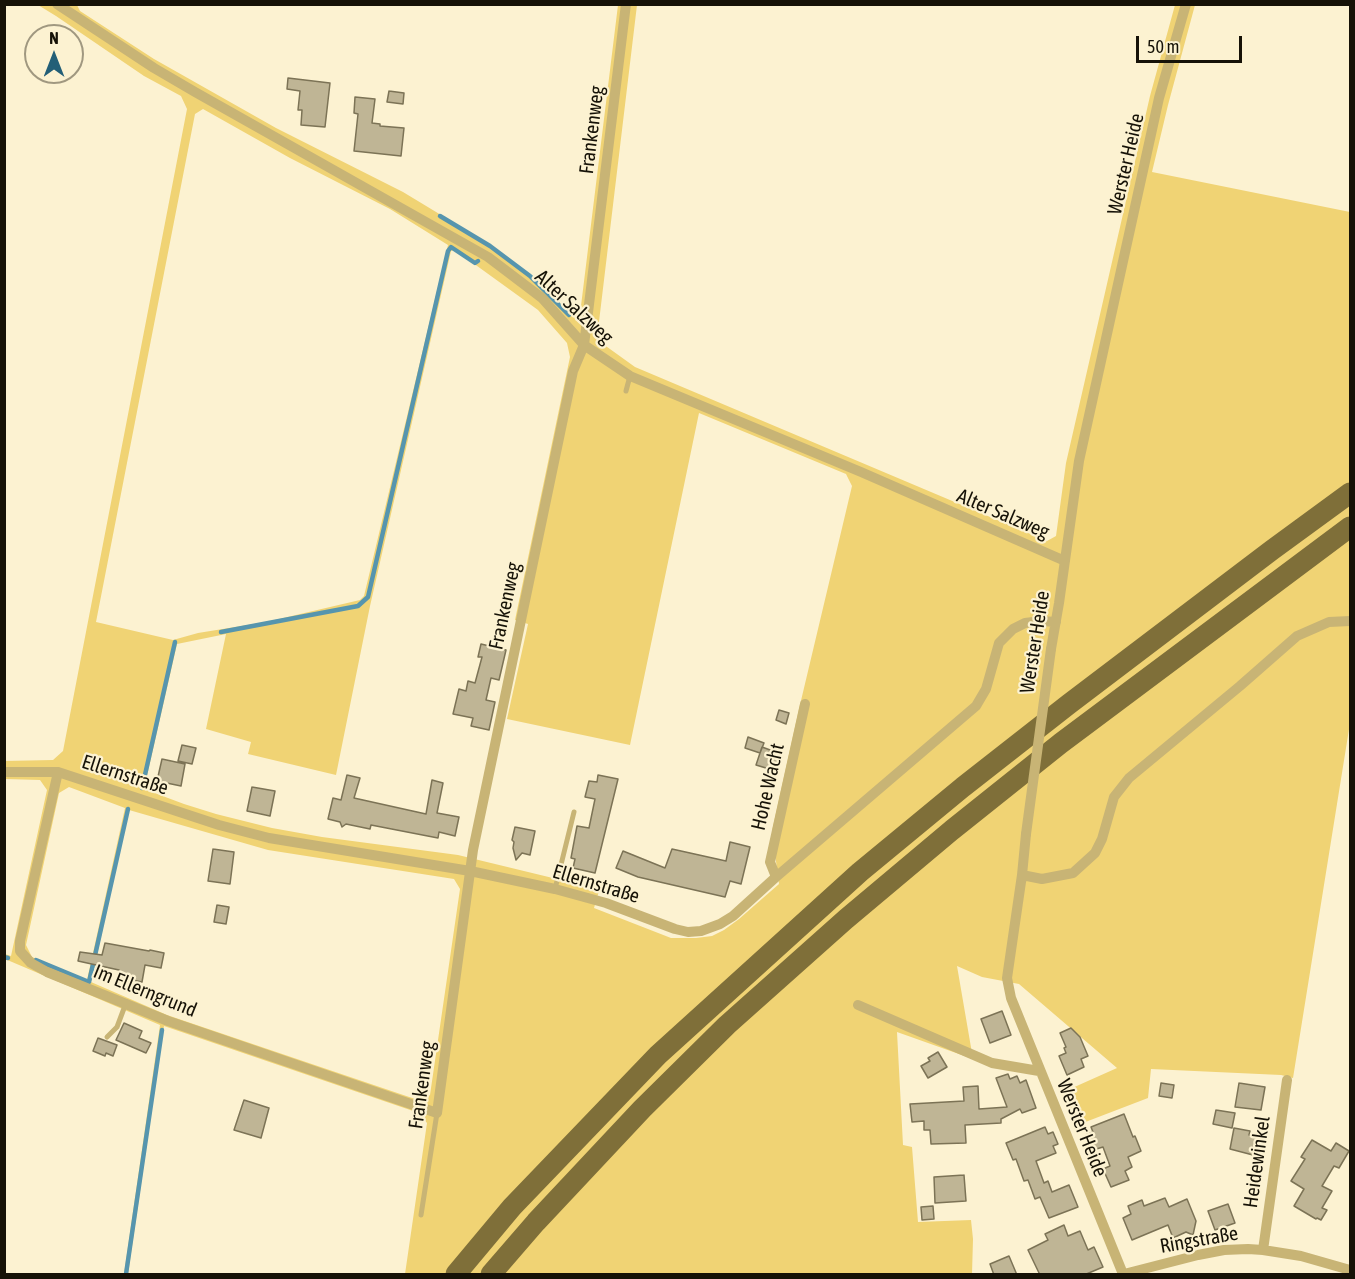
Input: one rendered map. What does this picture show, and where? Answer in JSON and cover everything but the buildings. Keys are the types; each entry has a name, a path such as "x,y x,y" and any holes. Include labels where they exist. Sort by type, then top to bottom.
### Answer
{"highway":[{"path":"456,1275 512,1207 658,1055 860,872 1069,704 1350,493"},
{"path":"491,1275 536,1222 642,1109 727,1025 846,920 952,830 1061,743 1350,527"}],"street":[{"name":"Alter Salzweg","path":"57,4 154,68 488,257 542,298 584,345 630,376 861,472 1065,561"},
{"name":"Frankenweg","path":"437,1113 478,826 573,371 584,345 626,4"},
{"name":"Werster Heide","path":"1123,1275 1039,1071 1011,998 1007,978 1078,461 1159,98 1186,4"},
{"path":"1022,875 1042,879 1072,873 1095,853 1102,839 1114,797 1129,778 1297,636 1329,622 1350,621"},
{"name":"Ellernstraße","path":"4,772 58,772 219,825 269,838 470,871 555,889 606,903 688,932 711,928 733,916 976,706 986,689 999,643 1013,629 1024,623 1056,622"},
{"name":"Hohe Wacht","path":"776,877 770,862 805,704"},
{"name":"Im Ellerngrund","path":"58,772 20,941 20,951 31,963 47,972 168,1021 437,1113"},
{"path":"858,1005 992,1063 1039,1071"},
{"name":"Heidewinkel","path":"1263,1250 1287,1080"},
{"name":"Ringstraße","path":"1123,1275 1224,1250 1263,1250 1301,1256 1350,1270"}],"lane":[{"path":"626,391 630,376"},
{"path":"555,889 574,812"},
{"path":"107,1037 117,1027 126,1003"},
{"name":"Frankenweg","path":"421,1215 437,1113"}],"shaded area":[{"path":"38,5 77,5 80,11 154,59 276,128 403,192 489,244 554,297 572,316 580,314 618,5 637,5 598,330 603,344 635,367 1047,541 1056,536 1066,463 1150,96 1175,5 1195,5 1152,172 1350,212 1350,723 1293,1078 1281,1075 1151,1069 1148,1098 1075,1126 1061,1093 1117,1068 1019,984 982,977 957,966 973,1059 897,1032 903,1145 912,1147 918,1222 971,1220 972,1274 405,1274 427,1123 419,1113 164,1026 128,1274 124,1274 160,1025 5,959 5,954 11,956 47,790 40,780 5,779 4,761 53,760 63,751 187,109 181,96 144,76 84,35 84,24 68,24","holes":["203,109 290,158 390,209 448,245 364,596 360,600 266,622 198,633 173,640 96,622 195,114","455,250 538,310 567,343 570,357 515,620 528,624 507,719 630,745 699,413 846,474 852,486 772,831 779,884 739,919 712,936 671,938 594,908 599,891 561,880 458,855 272,828 216,814 144,789 177,644 226,634 206,729 251,742 248,754 336,775 370,606 451,251","69,787 125,808 87,980 32,957 26,945 59,793","129,810 268,850 454,879 460,889 430,1095 421,1101 167,1015 91,982"]}],"waterway":[{"path":"440,216 490,246 530,276 569,315"},
{"path":"221,632 358,606 368,597 448,251 451,247 475,263 478,261"},
{"path":"142,788 175,642"},
{"path":"36,960 89,982 128,809"},
{"path":"4,957 8,958"},
{"path":"126,1274 162,1030"}]}
